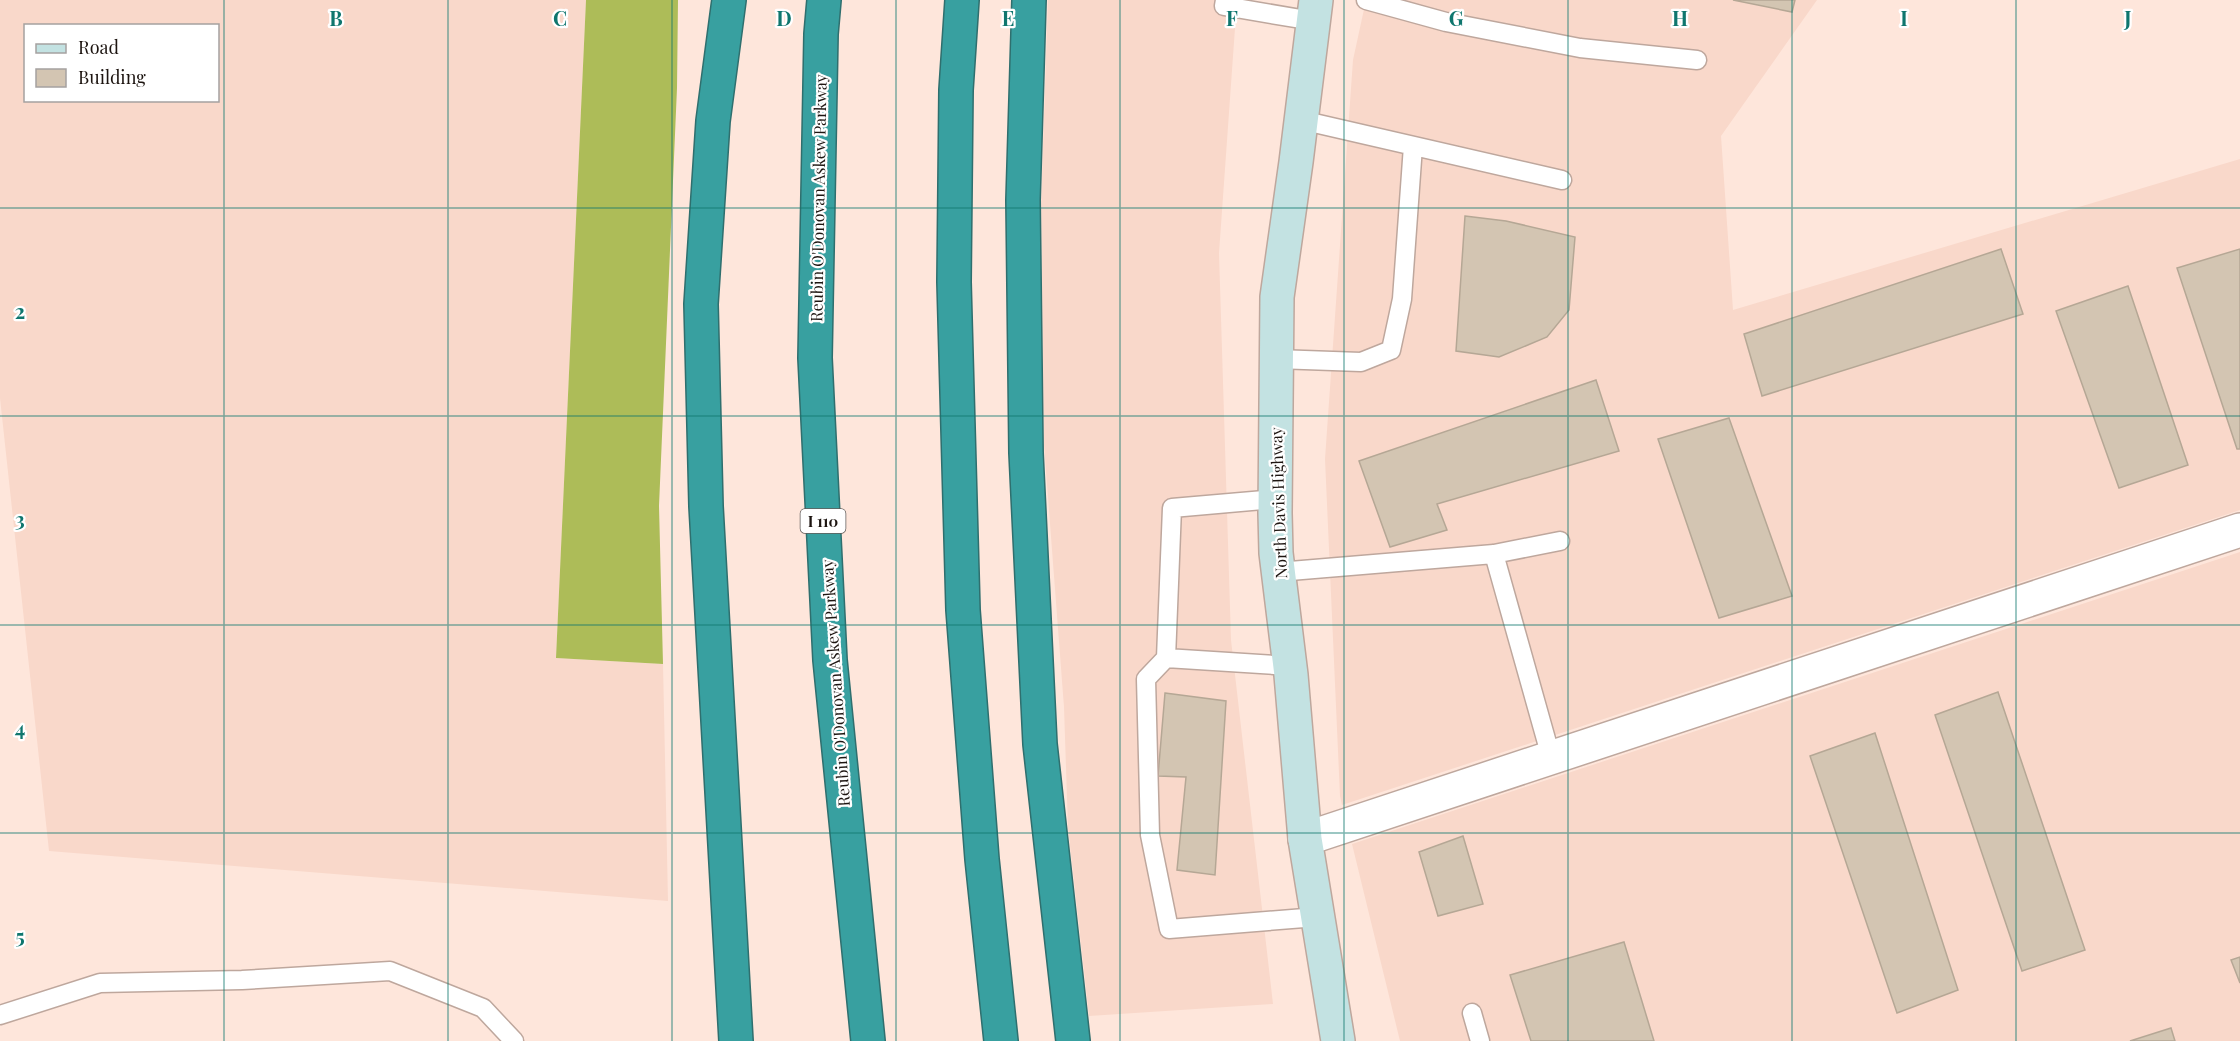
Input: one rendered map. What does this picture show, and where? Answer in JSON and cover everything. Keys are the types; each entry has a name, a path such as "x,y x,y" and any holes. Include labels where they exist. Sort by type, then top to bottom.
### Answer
{"highway":[{"path":"729,0 713,121 701,304 706,506 736,1041"},
{"name":"Reubin O'Donovan Askew Parkway","path":"824,0 821,45 815,358 830,660 868,1041"},
{"path":"962,0 956,90 954,282 963,610 982,859 1001,1041"},
{"path":"1029,0 1023,200 1026,453 1040,744 1072,1041"}],"main road":[{"name":"North Davis Highway","path":"1315,10 1277,297 1275,499 1278,572 1290,666 1305,839 1338,1041"}],"street":[{"path":"1305,839 2240,530"}],"lane":[{"path":"1225,0 1224,6 1315,10"},
{"path":"1366,0 1426,8 1446,22 1580,48 1697,60"},
{"path":"1301,120 1562,180"},
{"path":"1276,359 1361,362 1391,350 1402,299 1413,146"},
{"path":"1275,499 1172,508 1166,657 1146,679 1150,835 1170,929 1317,917"},
{"path":"1278,572 1494,554 1560,541"},
{"path":"1494,554 1551,757"},
{"path":"1166,657 1290,666"},
{"path":"0,1016 100,983 242,980 390,971 483,1008 514,1041"},
{"path":"1472,1013 1480,1041"}],"shaded area":[{"path":"0,0 586,0 556,658 663,664 668,901 49,851 0,398"},
{"path":"1048,0 1237,0 1219,253 1231,640 1273,1004 1089,1016 1068,828 1064,707 1044,445 1041,203"},
{"path":"1366,0 1817,0 1721,136 1733,310 2240,159 2240,510 1342,805 1325,459 1353,60"},
{"path":"2240,552 2240,1041 1400,1041 1352,844"}],"green space":[{"path":"586,0 678,0 677,88 659,506 663,664 556,658"}],"building":[{"path":"1733,0 1795,0 1792,12"},
{"path":"1465,216 1506,221 1575,237 1569,310 1547,337 1499,357 1456,351"},
{"path":"2001,249 2023,314 1762,396 1744,334"},
{"path":"2240,249 2240,449 2237,449 2177,268"},
{"path":"2128,286 2188,465 2119,488 2056,311"},
{"path":"1596,380 1619,451 1437,504 1447,530 1390,547 1359,461"},
{"path":"1729,418 1792,596 1719,618 1658,439"},
{"path":"1998,692 2085,950 2022,971 1935,715"},
{"path":"1165,693 1226,701 1215,875 1177,870 1186,777 1158,776"},
{"path":"1875,733 1958,990 1897,1013 1810,756"},
{"path":"1463,836 1483,904 1438,916 1419,852"},
{"path":"1624,942 1654,1041 1531,1041 1510,975"},
{"path":"2240,957 2240,983 2231,960"},
{"path":"2171,1028 2175,1041 2130,1041"}]}
